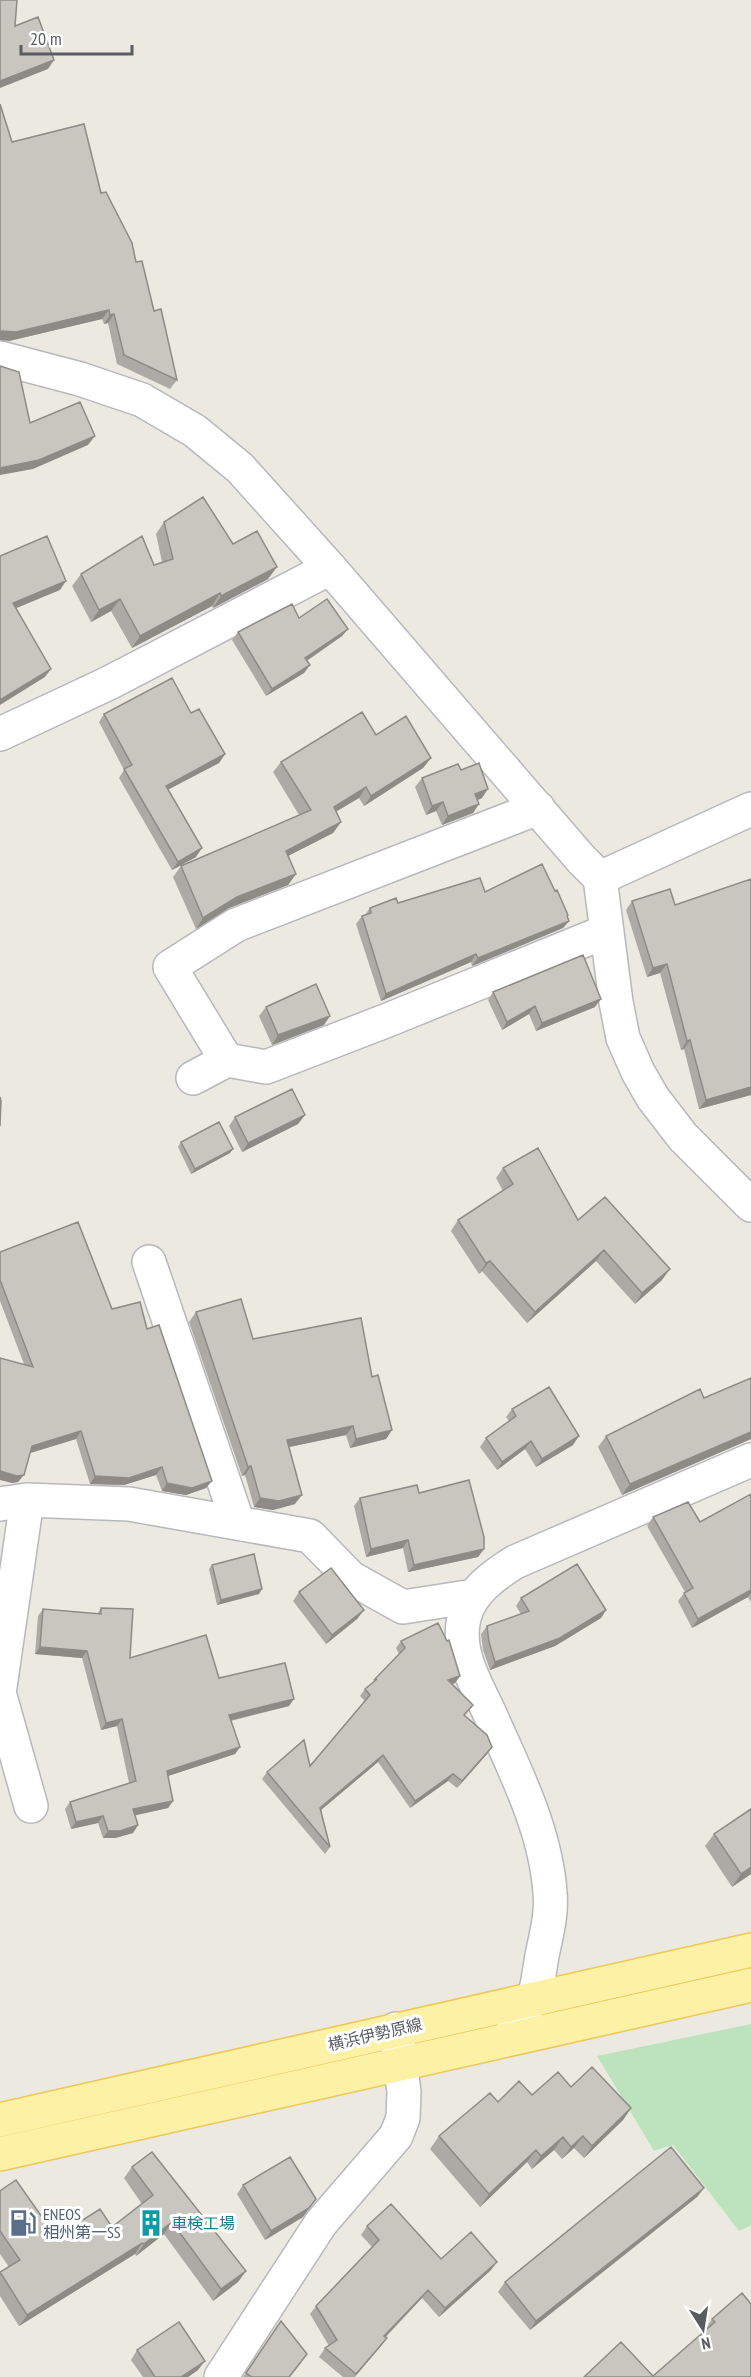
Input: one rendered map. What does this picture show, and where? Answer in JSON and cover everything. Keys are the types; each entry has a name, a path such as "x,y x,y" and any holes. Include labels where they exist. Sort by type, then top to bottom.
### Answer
{"main road":[{"name":"横浜伊勢原線","path":"0,2120 751,1950"},
{"path":"0,2154 751,1985"}],"street":[{"path":"0,358 80,379 142,400 195,431 240,468 330,568 581,859 600,878 616,1002 623,1038 638,1072 653,1098 683,1137 751,1205"},
{"path":"0,734 109,683 330,568"},
{"path":"227,1061 170,967 236,925 538,808"},
{"path":"600,878 751,809"},
{"path":"193,1078 227,1061 266,1067 607,931"},
{"path":"149,1262 238,1523"},
{"path":"495,2043 534,1998 549,1924 549,1883 536,1827 508,1755 465,1660 462,1638 464,1616 474,1596 492,1576 515,1562 751,1460"},
{"path":"0,1687 14,1502 129,1504 310,1536 351,1578 403,1606 474,1596"},
{"path":"0,1696 31,1806"},
{"path":"221,2377 321,2223 396,2136 403,2118 402,2064 396,2029"},
{"path":"234,2066 243,2100"}],"green space":[{"path":"751,2024 751,2225 739,2231 673,2145 654,2151 597,2056"}],"building":[{"path":"0,0 17,0 15,26 38,17 54,60 0,81"},
{"path":"0,104 12,142 84,124 101,193 106,192 132,243 136,262 142,261 154,311 161,309 177,380 124,355 114,314 110,315 109,310 16,332 0,332"},
{"path":"0,366 19,372 30,423 80,402 95,436 39,460 0,468"},
{"path":"203,497 233,544 257,531 277,567 221,596 220,593 140,636 120,599 99,610 81,574 142,536 154,565 173,559 164,522"},
{"path":"47,536 66,581 13,603 51,669 0,700 0,556"},
{"path":"327,599 348,629 305,658 310,665 272,689 238,632 292,604 299,618"},
{"path":"172,678 191,713 199,709 225,754 166,786 202,848 178,862 124,769 132,765 104,714"},
{"path":"362,712 376,735 406,716 431,758 371,796 366,787 334,807 341,822 286,851 296,874 237,897 203,918 181,866 311,810 281,762"},
{"path":"479,763 488,789 475,794 479,804 448,816 443,802 432,806 422,778 458,764 461,770"},
{"path":"542,864 555,891 557,890 569,921 478,958 476,954 386,994 362,916 371,913 370,908 396,898 398,903 480,878 485,892"},
{"path":"751,879 751,1087 706,1100 690,1040 687,1041 667,964 653,968 632,901 670,889 675,905"},
{"path":"583,955 601,999 542,1023 535,1006 507,1022 493,992"},
{"path":"316,984 330,1016 278,1035 266,1007"},
{"path":"292,1089 305,1115 248,1143 235,1117"},
{"path":"219,1122 233,1149 195,1169 181,1142"},
{"path":"538,1148 578,1220 605,1197 670,1269 642,1293 604,1250 535,1312 490,1261 486,1263 458,1220 513,1184 503,1168"},
{"path":"78,1222 112,1309 140,1302 147,1329 159,1325 212,1481 192,1488 167,1483 162,1467 129,1478 95,1476 81,1431 32,1446 24,1475 17,1476 0,1471 0,1358 33,1367 0,1280 0,1252"},
{"path":"241,1299 253,1339 361,1318 372,1377 378,1375 392,1430 356,1439 353,1426 287,1440 302,1495 279,1501 260,1498 251,1466 248,1467 196,1312"},
{"path":"751,1378 751,1432 630,1484 606,1436 700,1389 704,1398"},
{"path":"549,1387 579,1436 542,1459 531,1441 502,1462 486,1438 516,1416 512,1409"},
{"path":"469,1480 484,1537 484,1549 414,1565 408,1540 371,1549 360,1498 417,1485 419,1493"},
{"path":"751,1494 751,1590 698,1619 684,1593 693,1588 653,1517 688,1502 700,1522"},
{"path":"254,1554 262,1589 221,1600 212,1565"},
{"path":"577,1564 606,1610 560,1638 495,1662 487,1626 529,1611 521,1598"},
{"path":"331,1568 364,1610 332,1635 299,1592"},
{"path":"101,1608 133,1609 130,1658 206,1635 219,1678 285,1663 294,1699 229,1715 240,1747 167,1771 173,1801 133,1809 138,1825 120,1831 108,1831 103,1816 76,1822 70,1802 136,1781 122,1719 106,1723 87,1651 40,1647 43,1609 101,1614"},
{"path":"438,1623 447,1641 449,1640 460,1676 448,1680 473,1705 464,1715 487,1735 492,1747 462,1781 453,1774 415,1801 383,1755 320,1808 330,1847 267,1772 304,1740 310,1766 370,1695 365,1689 405,1648 401,1641"},
{"path":"751,1809 751,1867 741,1874 714,1834"},
{"path":"592,2067 631,2108 592,2146 583,2136 571,2147 563,2137 541,2156 536,2150 489,2194 439,2136 490,2093 498,2102 519,2081 532,2095 558,2072 571,2087"},
{"path":"671,2147 704,2188 536,2321 505,2282"},
{"path":"152,2152 246,2271 221,2289 172,2222 144,2244 142,2243 27,2315 0,2272 20,2260 0,2231 0,2191 16,2180 56,2237 100,2209 112,2227 153,2195 132,2167"},
{"path":"290,2157 316,2199 309,2208 271,2231 243,2185"},
{"path":"391,2204 441,2259 471,2232 497,2262 445,2308 428,2290 384,2336 387,2338 356,2374 325,2348 337,2340 316,2306 379,2240 367,2226"},
{"path":"742,2293 751,2304 751,2377 584,2377 621,2342 653,2376 715,2322 712,2319"},
{"path":"281,2321 307,2354 289,2377 252,2377 246,2373"},
{"path":"179,2322 205,2361 181,2377 155,2377 137,2350"}],"place":[{"name":"ENEOS 相州第一SS","path":"23,2223"},
{"name":"車検工場","path":"151,2223"}]}
